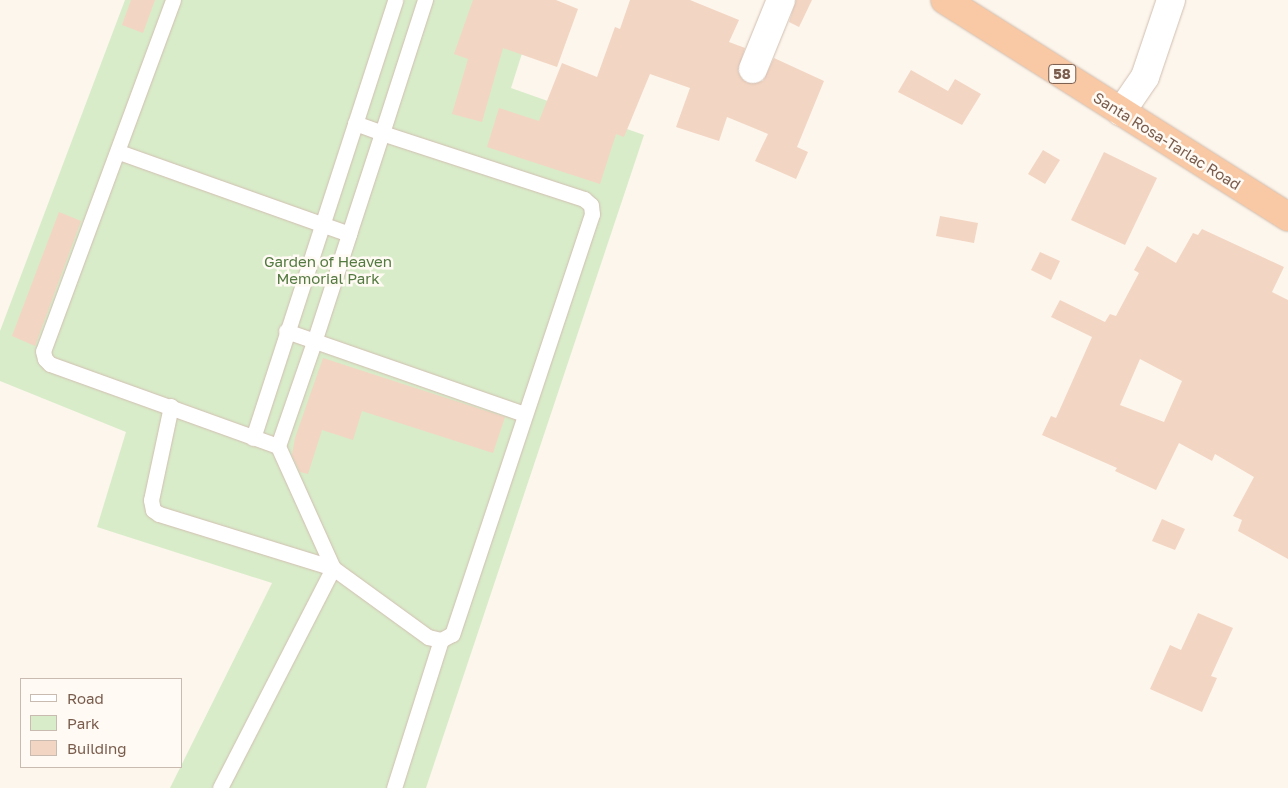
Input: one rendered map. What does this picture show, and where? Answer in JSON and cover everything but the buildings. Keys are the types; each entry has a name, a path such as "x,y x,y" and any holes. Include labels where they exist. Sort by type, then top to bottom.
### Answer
{"highway":[{"name":"Santa Rosa-Tarlac Road","path":"945,0 1288,217"}],"street":[{"path":"753,69 781,0"},
{"path":"1121,112 1144,77 1171,0"}],"lane":[{"path":"173,0 119,152 43,351 50,364 278,446"},
{"path":"253,438 286,331 395,0"},
{"path":"333,568 278,446 314,342 425,0"},
{"path":"171,406 151,500 153,510 159,514 333,568 428,637 441,640 452,634 592,214 591,205 584,199 355,123"},
{"path":"119,152 322,226 349,234"},
{"path":"286,331 524,414"},
{"path":"220,788 333,568"},
{"path":"394,788 441,640"}],"green space":[{"name":"Garden of Heaven Memorial Park","path":"125,0 539,0 511,88 644,135 426,788 170,788 180,768 182,768 182,764 272,583 97,527 126,432 0,381 0,331"}]}
